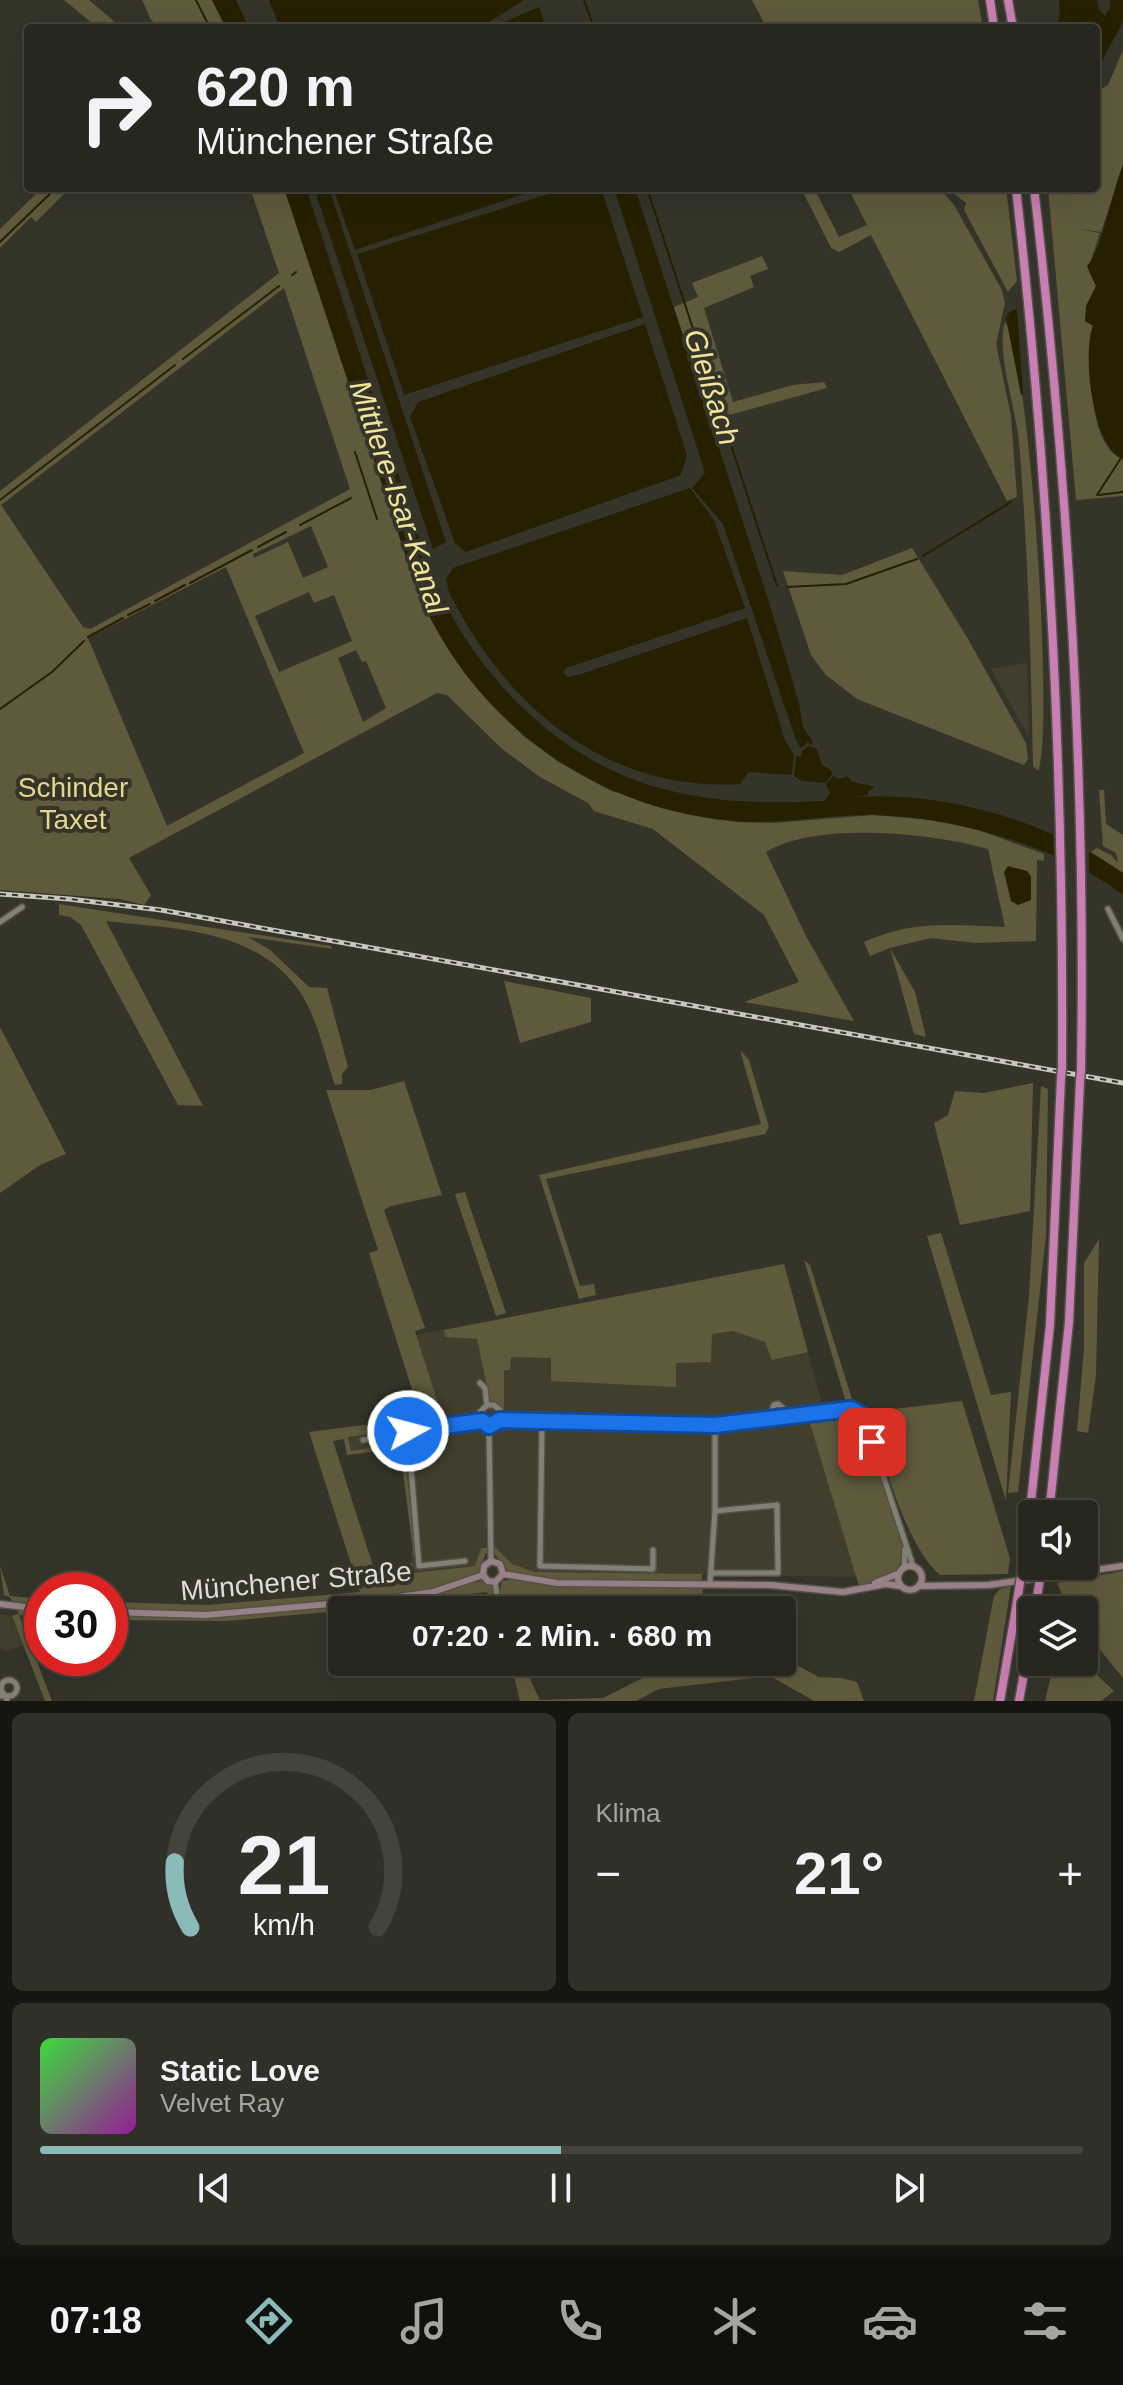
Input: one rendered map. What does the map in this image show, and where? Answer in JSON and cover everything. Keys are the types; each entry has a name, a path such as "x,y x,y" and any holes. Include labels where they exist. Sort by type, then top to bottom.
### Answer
{"highway":[{"path":"990,0 993,24"},
{"path":"1008,0 1012,24"},
{"path":"1000,1701 1027,1539 1050,1325 1062,1073 1062,879 1055,641 1042,452 1016,192"},
{"path":"1034,192 1062,463 1077,715 1081,889 1080,1076 1070,1306 1050,1500"},
{"path":"1019,1701 1023,1676"}],"main road":[{"path":"491,1561 500,1564 503,1574 495,1582 488,1581 483,1575 484,1566 491,1561"},
{"path":"868,1587 913,1566 943,1585"},
{"path":"503,1574 557,1583 710,1583 843,1592 868,1587 900,1586 909,1591 920,1586 989,1585 1123,1566"},
{"path":"900,1586 901,1570"},
{"path":"920,1586 922,1574"},
{"name":"Münchener Straße","path":"128,1613 206,1615 385,1599 433,1592 483,1575"},
{"path":"0,1604 24,1607"}],"street":[{"path":"0,922 22,907"},
{"path":"1108,909 1123,939"},
{"path":"480,1383 485,1388 487,1405"},
{"path":"769,1417 772,1408 778,1404 784,1409 784,1415"},
{"path":"487,1405 500,1410 500,1420"},
{"path":"487,1405 480,1412 482,1421 489,1426"},
{"path":"489,1426 500,1420 715,1425 845,1409 860,1411 913,1566"},
{"path":"363,1440 482,1421"},
{"path":"542,1422 540,1566 653,1569 653,1550"},
{"path":"710,1583 715,1511 715,1425"},
{"path":"489,1426 491,1561"},
{"name":"Münchener Straße","path":"408,1434 419,1566 465,1561"},
{"path":"711,1573 778,1573 777,1505 715,1511"},
{"path":"901,1570 904,1540"},
{"path":"495,1582 497,1596"}],"shaded area":[{"path":"1027,663 1029,728 1028,736 991,669"},
{"path":"784,1264 825,1415 808,1418 857,1577 535,1572 512,1564 496,1548 481,1548 475,1566 413,1573 411,1557 416,1548 401,1445 350,1453 345,1432 442,1419 416,1335"},
{"path":"0,1614 12,1616 24,1645 5,1652 0,1646"}],"green space":[{"path":"64,0 89,0 117,24 93,24"},
{"path":"142,0 212,0 224,24 156,24"},
{"path":"752,0 978,0 982,24 765,24"},
{"path":"1123,50 1123,165 1101,232 1077,229 1100,233 1088,269 1096,286 1089,306 1093,327 1093,399 1102,437 1111,451 1123,459 1123,496 1076,500 1048,192 1100,192 1100,90 1108,85"},
{"path":"38,192 66,192 36,222 31,217 0,248 0,229"},
{"name":"Schinder Taxet","path":"251,192 285,192 412,575 434,625 464,672 522,735 557,761 611,791 736,822 773,823 873,815 932,820 965,825 1044,854 1044,861 1037,860 1036,941 975,943 931,938 870,956 864,942 899,930 968,925 1005,927 988,849 906,835 843,833 814,836 788,842 766,852 806,936 854,1021 744,1002 799,982 764,915 653,829 594,811 588,803 540,777 501,748 447,695 437,693 129,858 151,895 144,905 120,899 0,890 0,491 279,273","holes":["284,288 350,489 90,629 83,627 1,505","311,526 328,567 303,578 288,542 254,558 253,554","226,567 304,753 167,826 88,638","309,592 314,603 334,595 352,641 279,672 255,616","356,650 362,662 366,661 386,708 363,722 338,658"]},
{"path":"803,192 816,192 839,237 867,225 850,192 943,192 954,205 1002,290 1005,303 996,344 1011,416 1017,497 1007,501 871,235 839,252 831,248"},
{"path":"952,192 1006,192 1017,281 1008,292 964,210 966,203"},
{"path":"762,256 768,269 750,276 754,287 704,308 733,402 793,385 824,382 827,388 711,420 674,307 698,297 692,283"},
{"path":"1005,322 1014,348 1023,399 1037,542 1043,688 1038,771 1033,766 1022,482 1017,428 1003,349"},
{"path":"912,548 968,639 1026,743 1028,759 1024,765 857,699 826,675 811,655 783,571 842,575"},
{"path":"1099,790 1104,790 1106,824 1123,835 1123,873 1091,852 1097,848 1111,855 1118,863 1116,853 1103,846"},
{"path":"59,904 331,946 332,949 248,937 270,950 309,987 327,988 348,1067 342,1074 342,1084 335,1085 304,998 279,968 258,953 210,935 106,921 203,1106 178,1105 81,925 70,917 59,915"},
{"path":"890,948 915,992 926,1037 914,1034"},
{"path":"504,981 591,998 591,1022 520,1043"},
{"path":"0,1027 66,1154 40,1165 0,1193"},
{"path":"740,1050 749,1060 769,1127 765,1134 546,1179 580,1286 594,1284 596,1295 579,1299 539,1175 761,1124"},
{"path":"404,1081 442,1195 384,1210 425,1328 415,1331 443,1419 433,1425 348,1437 351,1451 403,1443 416,1549 411,1557 413,1550 402,1465 385,1450 347,1455 344,1439 333,1441 374,1569 412,1563 414,1573 475,1566 481,1548 496,1548 512,1564 535,1572 702,1574 703,1596 489,1596 487,1592 457,1596 328,1596 328,1612 227,1621 128,1620 128,1603 207,1605 360,1592 309,1432 436,1416 432,1413 420,1415 369,1253 378,1250 326,1090 371,1090","holes":["493,1552 507,1570 515,1573 515,1579 502,1581 500,1591 495,1592 493,1585 482,1581 474,1583 471,1577 479,1572 486,1553"]},
{"path":"1033,1083 1030,1211 960,1225 934,1123 948,1115 955,1091 984,1093"},
{"path":"1041,1086 1048,1089 1046,1235 1018,1492 1008,1493 1029,1296"},
{"path":"465,1192 506,1313 496,1316 455,1194"},
{"path":"941,1233 991,1395 1011,1392 1006,1501 927,1236"},
{"path":"1099,1239 1096,1375 1088,1433 1077,1431 1084,1348 1084,1263"},
{"path":"804,1260 810,1265 852,1399 845,1399"},
{"path":"784,1264 808,1352 772,1360 765,1342 733,1331 712,1334 711,1362 676,1363 676,1387 551,1381 551,1358 511,1357 510,1370 504,1370 504,1409 490,1400 477,1339 445,1337 444,1330"},
{"path":"962,1401 1010,1558 1008,1574 940,1575 927,1561 896,1499 868,1412"},
{"path":"849,1411 856,1414 866,1430 903,1548 895,1571 859,1586 808,1417"},
{"path":"0,1566 10,1596 24,1597 24,1615 19,1615 24,1628 24,1647 12,1616 19,1614 10,1597 4,1595"},
{"path":"1123,1571 1123,1678 1098,1647 1098,1596 1063,1596 1057,1583 1098,1580 1098,1576"},
{"path":"1011,1586 993,1701 974,1701 994,1596 1000,1589"},
{"path":"796,1665 819,1677 857,1682 864,1701 814,1701 770,1676 796,1676"},
{"path":"35,1676 42,1676 52,1701 45,1701"},
{"path":"514,1676 529,1676 540,1700 603,1698 646,1676 770,1676 659,1689 636,1701 520,1701"},
{"path":"1051,1676 1098,1676 1114,1691 1101,1701 1045,1701"}],"water":[{"path":"212,0 236,0 247,24 224,24"},
{"path":"269,0 524,0 485,24 278,24"},
{"path":"1059,0 1097,0 1098,8 1105,16 1111,6 1110,0 1123,0 1123,22 1100,65 1100,24 1057,24"},
{"path":"539,7 545,24 499,24"},
{"path":"1123,165 1123,459 1112,451 1097,419 1089,377 1093,326 1085,321 1086,306 1096,286 1087,266 1098,246"},
{"name":"Mittlere-Isar-Kanal","path":"285,192 307,192 418,534 450,612 485,666 544,727 580,753 616,772 693,796 734,801 824,801 830,794 826,784 829,780 832,782 833,776 839,779 847,776 853,782 875,787 868,791 868,795 854,797 924,799 994,813 1062,838 1123,873 1123,895 1069,862 1004,837 970,828 936,821 873,815 734,821 687,814 642,802 600,784 559,761 522,734 488,701 459,665 434,625 412,575"},
{"path":"315,192 330,192 446,542 433,549"},
{"path":"334,192 530,192 355,250"},
{"path":"555,192 602,192 643,317 404,395 357,254"},
{"path":"615,192 636,192 773,615 803,727 813,742 810,745 808,742 801,748 796,740 723,524 692,488 705,473"},
{"path":"1017,309 1021,395 1006,318 1010,311"},
{"path":"645,324 687,455 681,475 466,552 455,543 410,417 418,402"},
{"path":"690,488 714,520 745,608 566,668 563,673 568,677 581,674 747,618 785,740 794,755 792,775 749,772 740,784 691,783 646,774 604,757 566,734 531,705 500,672 472,634 449,592 446,579 453,568"},
{"path":"809,746 817,749 822,765 831,770 832,775 825,783 802,781 794,776 796,756 801,757 802,751"},
{"path":"1008,866 1027,871 1031,877 1031,900 1018,905 1011,901 1004,872"}],"pier":[{"path":"1053,831 1089,847 1089,878 1054,862"}],"waterway":[{"path":"196,0 208,24"},
{"name":"Gleißach","path":"584,0 593,24"},
{"path":"0,242 52,192"},
{"name":"Gleißach","path":"648,192 777,586"},
{"path":"292,275 296,272"},
{"path":"183,359 279,286"},
{"path":"0,500 175,365"},
{"name":"Mittlere-Isar-Kanal","path":"355,452 377,519"},
{"path":"1097,495 1121,458"},
{"name":"Gleißach","path":"1099,495 1123,492"},
{"path":"300,525 351,498"},
{"name":"Gleißach","path":"923,556 1011,502"},
{"path":"258,547 286,532"},
{"path":"190,583 252,550"},
{"name":"Gleißach","path":"787,587 846,584 917,559"},
{"path":"155,601 185,585"},
{"path":"128,615 150,604"},
{"path":"88,637 123,618"},
{"path":"0,709 52,672 84,641"}],"railway":[{"path":"0,894 161,910 1123,1083"}],"route":[{"path":"408,1431 482,1421 489,1426 500,1420 715,1425 851,1409 860,1411 872,1442"}]}
